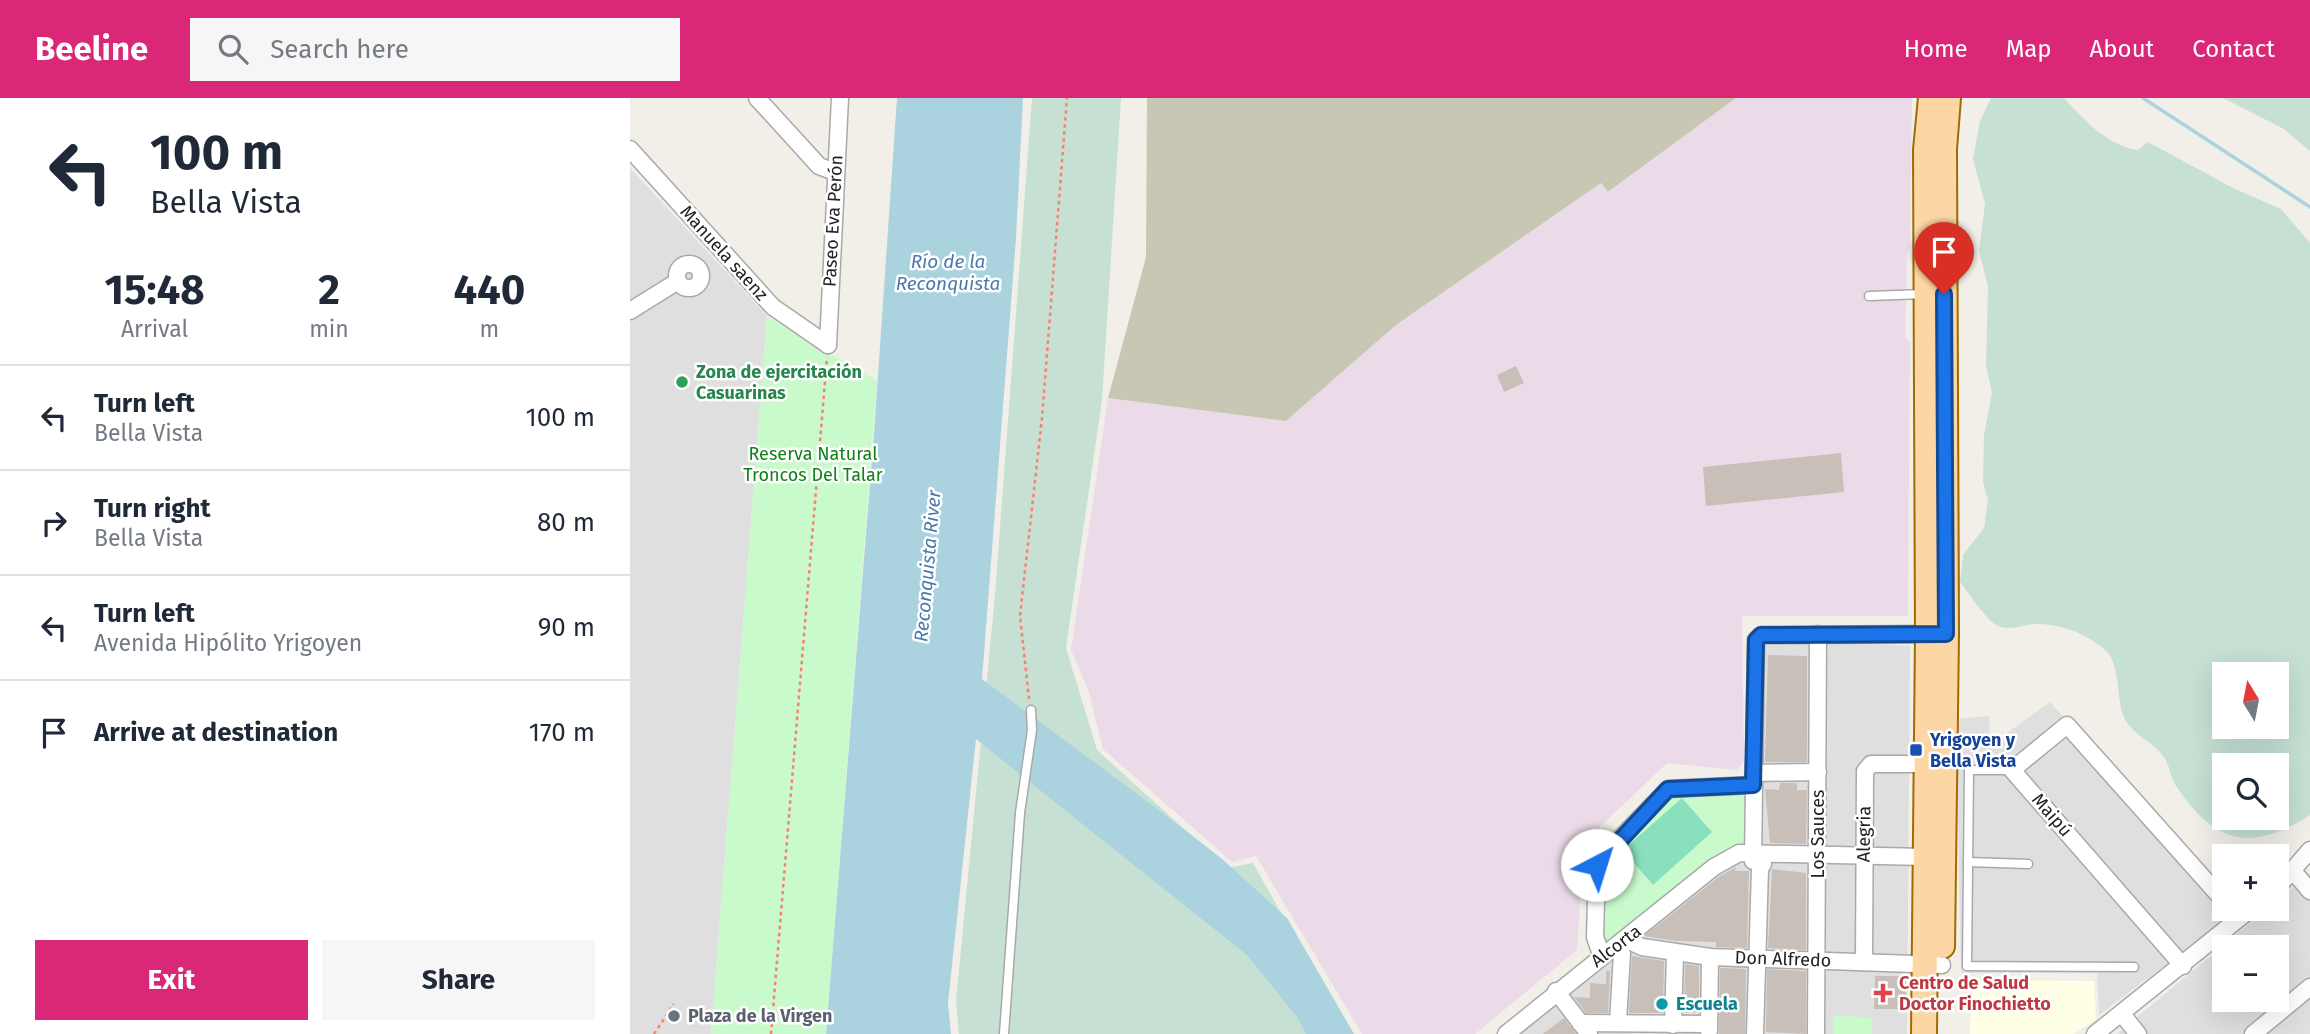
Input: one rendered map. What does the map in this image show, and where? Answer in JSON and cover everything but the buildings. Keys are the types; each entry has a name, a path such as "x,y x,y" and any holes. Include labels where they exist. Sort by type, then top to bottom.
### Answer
{"main road":[{"path":"1931,98 1926,149 1936,294"},
{"path":"1924,1034 1934,965 1936,294 1948,98"},
{"path":"1937,634 1926,764 1925,861 1941,1034"}],"street":[{"path":"757,98 819,166 835,172"},
{"name":"Paseo Eva Perón","path":"828,345 840,98"},
{"name":"Manuela saenz","path":"630,149 773,307 828,345"},
{"path":"632,307 678,281"},
{"name":"Los Sauces","path":"1816,1034 1818,634"},
{"path":"1755,1034 1760,869 1757,860 1754,779 1756,640 1761,635 1937,634"},
{"path":"2012,770 2067,725 2212,888"},
{"name":"Alegria","path":"1864,962 1866,767 1871,764 1926,764"},
{"name":"Maipú","path":"2012,770 2183,966"},
{"path":"1602,957 1594,925 1597,865 1668,789 1818,772"},
{"path":"2289,876 2310,850"},
{"name":"Alcorta","path":"1515,1031 1556,991 1622,943 1714,867 1740,853 1757,860 1925,861"},
{"path":"2294,871 2310,891"},
{"path":"2095,1034 2183,966 2231,921"},
{"path":"1618,1022 1622,943"},
{"name":"Don Alfredo","path":"1622,943 1710,957 1934,965"},
{"path":"1662,1028 1675,953"},
{"path":"1556,991 1585,1028 1618,1022 1662,1028 1708,1029 1710,957"},
{"path":"2253,1034 2310,987"},
{"path":"2122,1014 2138,1034"}],"lane":[{"path":"1869,296 1936,294"},
{"path":"1004,1034 1020,813 1032,730 1031,709"},
{"path":"2012,770 1969,770 1967,965 2134,967"},
{"path":"1968,862 2028,864"}],"path":[{"path":"1031,709 1023,664 1020,616 1042,418 1067,98"},
{"path":"771,1034 828,345"},
{"path":"654,1034 674,1004"}],"shaded area":[{"path":"1032,98 1121,98 1102,400 1066,648 1097,750 1227,868 1253,863 1349,1034 959,1034 956,1001 995,595"},
{"path":"1147,98 1736,98 1608,192 1601,183 1396,325 1286,421 1108,398 1146,257"},
{"path":"1736,98 1912,98 1910,251 1907,253 1905,336 1910,343 1908,616 1742,616 1744,761 1737,770 1667,763 1584,842 1577,950 1475,1034 1362,1034 1256,856 1232,862 1103,749 1089,692 1071,650 1108,398 1286,421 1396,325 1601,183 1609,192"},
{"path":"1991,98 2064,98 2107,138 2127,148 2138,150 2148,142 2233,188 2281,209 2310,243 2310,815 2289,827 2289,753 2212,753 2212,825 2176,786 2164,757 2126,722 2113,663 2104,649 2074,631 2057,626 1998,626 1983,613 1960,582 1963,555 1984,528 1988,500 1983,482 1984,435 1992,393 1986,366 1988,287 1979,251 1985,204 1973,159 1980,121"},
{"path":"2223,98 2310,98 2310,151 2284,129"},
{"path":"630,168 767,316 711,1034 630,1034"},
{"path":"1761,639 1910,646 1907,1034 1513,1034 1593,969 1603,863 1673,798 1759,795"},
{"path":"2050,702 2212,880 2212,921 2223,921 2099,1015 2097,973 1961,973 1956,719 1989,716 1990,745"},
{"path":"2282,830 2252,838 2236,837 2220,831"},
{"path":"2310,873 2310,1034 2117,1034 2212,955 2212,1012 2289,1012 2289,935 2236,935 2252,921 2289,921 2289,891"},
{"path":"1971,980 2094,981 2096,1019 2074,1034 1970,1034"}],"green space":[{"name":"Reserva Natural Troncos Del Talar","path":"767,316 877,381 826,1034 711,1034"},
{"path":"1739,794 1746,797 1746,841 1713,859 1618,935 1610,939 1601,936 1602,866 1669,797"},
{"path":"1682,798 1712,832 1653,885 1623,850"},
{"path":"1833,1015 1872,1018 1872,1034 1833,1034"}],"water":[{"name":"Río de la Reconquista","path":"897,98 1023,98 1016,238 982,679 1221,858 1287,918 1354,1034 1306,1034 1297,1017 1247,955 976,739 948,1003 951,1034 826,1034 874,434"}],"waterway":[{"path":"2143,98 2310,207"}],"place":[{"name":"Zona de ejercitación Casuarinas","path":"682,382"},
{"name":"Yrigoyen y Bella Vista","path":"1916,750"},
{"name":"Centro de Salud Doctor Finochietto","path":"1883,993"},
{"name":"Escuela","path":"1662,1004"},
{"name":"Plaza de la Virgen","path":"674,1016"}],"route":[{"path":"1597,865 1668,789 1753,785 1756,640 1761,635 1946,634 1944,294"}],"water label":[{"name":"Reconquista River","path":"927,566"}]}
